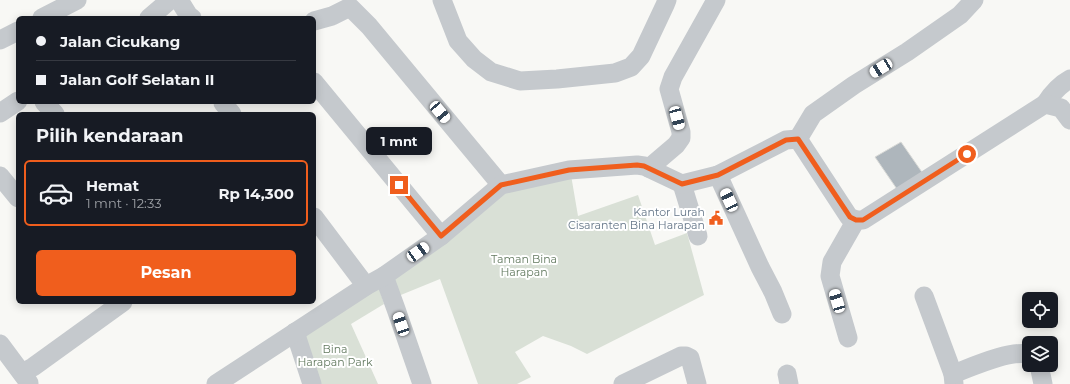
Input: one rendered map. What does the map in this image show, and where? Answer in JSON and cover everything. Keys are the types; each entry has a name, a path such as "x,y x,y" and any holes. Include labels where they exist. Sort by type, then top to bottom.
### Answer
{"street":[{"path":"46,16 77,0"},
{"path":"442,0 458,41 474,59 491,72 520,81 615,73 631,67 641,56 666,0"},
{"path":"649,168 676,145 681,138 681,132 670,89 673,77 716,0"},
{"path":"798,139 813,114 960,15 974,0"},
{"path":"316,20 332,16 355,4 369,26 501,185"},
{"path":"155,16 185,5"},
{"path":"0,40 16,32"},
{"path":"798,139 850,217 856,220 863,220 1045,104 1062,83 1070,79"},
{"path":"316,84 439,233"},
{"path":"0,113 16,102"},
{"path":"46,104 53,112"},
{"path":"1045,104 1061,108 1070,120"},
{"path":"216,384 366,286 384,276 501,185 569,170 637,165 649,168 682,184 718,175 786,140 798,139"},
{"path":"718,175 782,314"},
{"path":"0,176 16,196"},
{"path":"682,184 698,236"},
{"path":"848,338 830,276 832,262 856,220"},
{"path":"317,227 366,286"},
{"path":"384,276 422,384"},
{"path":"924,296 953,379 1008,355 1022,353"},
{"path":"0,344 26,379 34,367 110,305"},
{"path":"295,332 312,384"},
{"path":"623,384 681,356 690,358 698,384"},
{"path":"1040,372 1043,384"}],"green space":[{"name":"Taman Bina Harapan","path":"571,175 578,216 638,195 655,245 687,233 704,295 587,354 571,346 543,336 515,352 531,377 517,384 478,384 440,279 391,299 383,281 510,184"},
{"name":"Bina Harapan Park","path":"378,284 384,304 351,324 378,384 314,384 299,332"}],"building":[{"path":"901,142 926,178 901,195 875,157"}],"place":[{"name":"Kantor Lurah Cisaranten Bina Harapan","path":"716,218"}],"route":[{"path":"399,185 441,236 501,185 569,170 637,165 644,166 682,184 718,175 786,140 798,139 850,217 856,220 863,220 967,154"}]}
